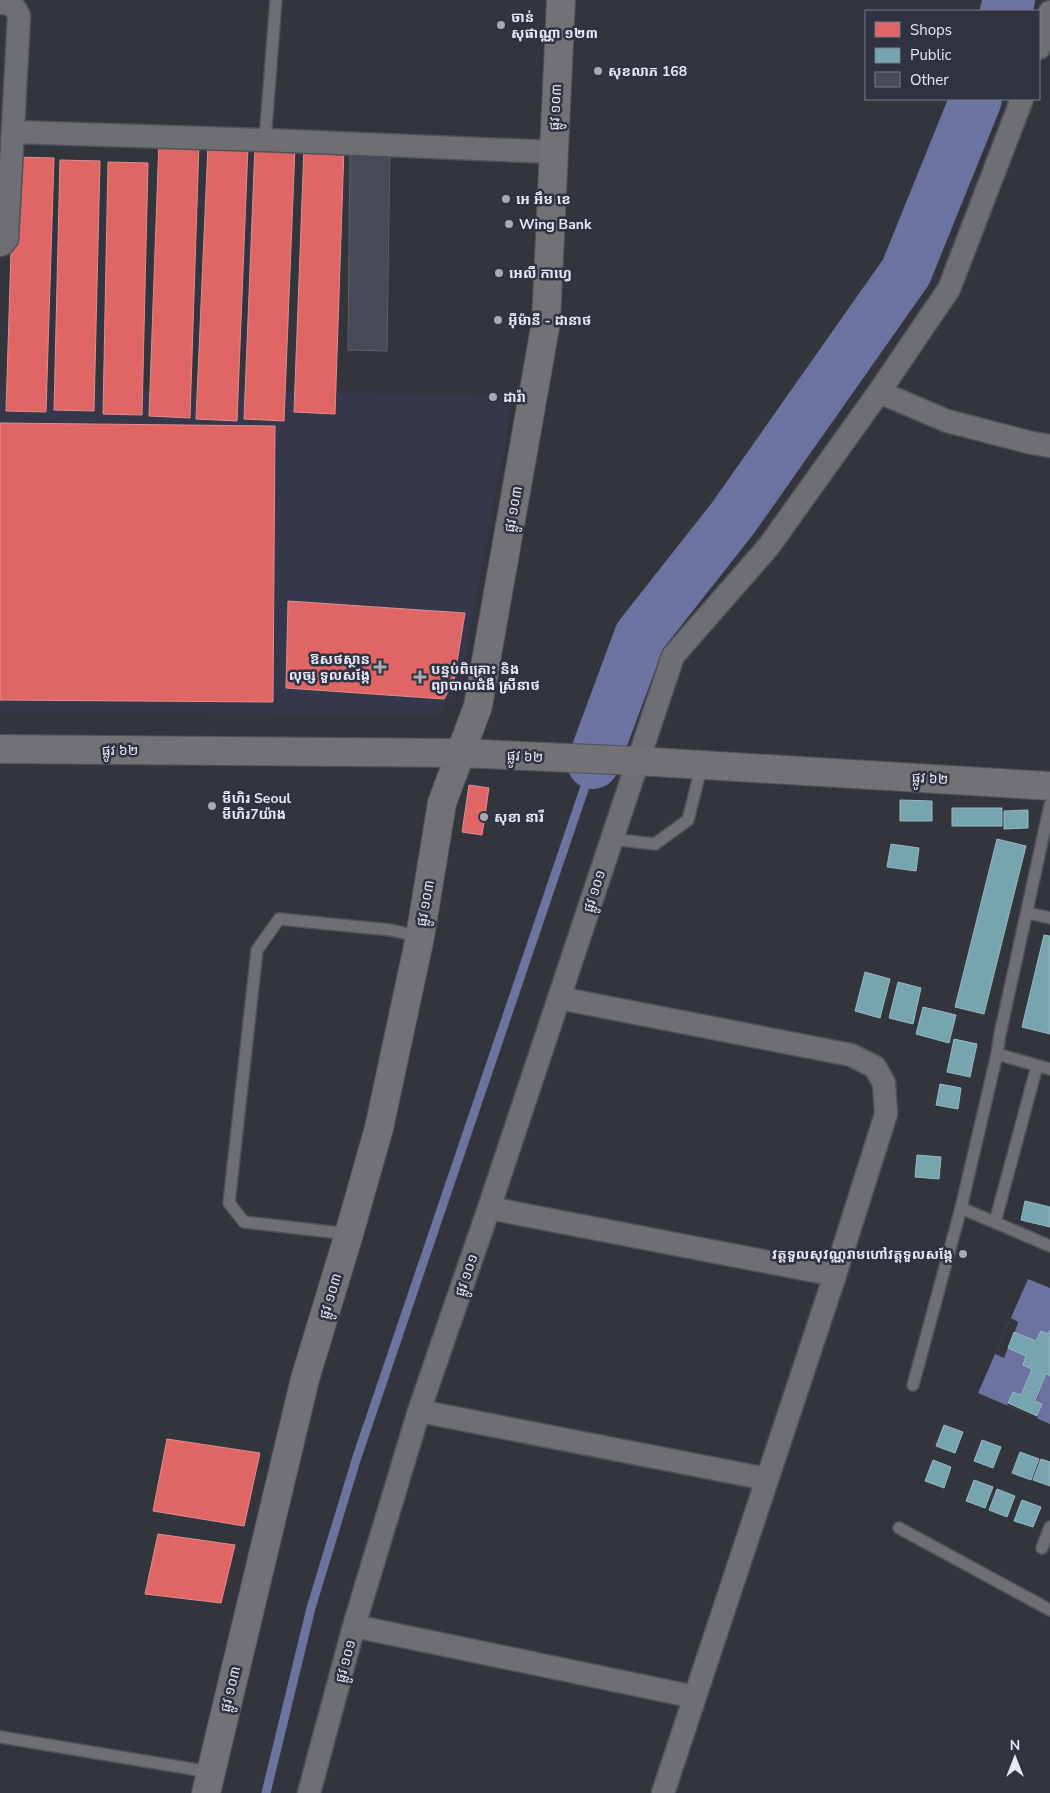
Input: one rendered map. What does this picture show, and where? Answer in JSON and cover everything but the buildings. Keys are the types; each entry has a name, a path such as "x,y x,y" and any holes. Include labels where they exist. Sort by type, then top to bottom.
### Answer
{"street":[{"name":"ផ្លូវ ១០៣","path":"208,1783 305,1379 350,1234 379,1128 420,937 442,803 478,706 546,322 561,0"},
{"path":"0,3 8,3 15,7 19,16 7,239 0,245"},
{"path":"1040,45 1050,12"},
{"name":"ផ្លូវ ១០១","path":"308,1793 354,1626 419,1411 489,1208 611,839 625,760 673,656 769,546 879,392 950,288 1022,100"},
{"path":"13,132 553,152"},
{"path":"879,392 947,421 1050,446"},
{"name":"ផ្លូវ ៦២","path":"0,749 460,753 702,764 1050,786"},
{"path":"558,998 851,1055 876,1067 884,1084 886,1114 835,1275 663,1793"},
{"path":"489,1208 835,1275"},
{"path":"419,1411 767,1478"},
{"path":"354,1626 695,1697"}],"lane":[{"path":"266,140 276,0"},
{"path":"611,839 655,844 688,820 702,764"},
{"path":"913,1385 961,1208 997,1054 1050,805"},
{"path":"1028,913 1050,918"},
{"path":"350,1234 244,1222 229,1203 257,950 279,919 392,930 420,937"},
{"path":"997,1054 1050,1069"},
{"path":"995,1222 1037,1066"},
{"path":"961,1208 1050,1246"},
{"path":"1042,1548 1050,1527"},
{"path":"899,1528 1050,1610"},
{"path":"0,1737 208,1783"}],"shaded area":[{"path":"0,388 514,395 460,685 436,715 0,711"}],"water":[{"path":"1028,1279 1050,1288 1050,1424 978,1393"}],"pier":[{"path":"1011,1318 1018,1322 1015,1332 1036,1341 1041,1331 1048,1334 1050,1376 1046,1375 1036,1401 1042,1404 1037,1419 1007,1405 1013,1392 1021,1395 1032,1369 1023,1365 1026,1356 1008,1348 1004,1358 995,1354"}],"waterway":[{"path":"1006,10 1009,0"},
{"path":"593,763 640,636 733,518 906,272 976,100"},
{"path":"266,1793 311,1608 357,1457 593,763"}],"place":[{"name":"ចាន់ សុផាណ្ណា ១២៣","path":"501,25"},
{"name":"សុខលាភ 168","path":"598,71"},
{"name":"អេ អឹម ខេ","path":"506,199"},
{"name":"Wing Bank","path":"509,224"},
{"name":"អេលី កាហ្វេ","path":"499,273"},
{"name":"អ៊ីម៉ានី - ដានាថ","path":"498,320"},
{"name":"ដារ៉ា","path":"493,397"},
{"name":"ឱសថស្ថាន លុច្ស ទួលសង្កែ","path":"380,667"},
{"name":"បន្ទប់ពិគ្រោះ និង ព្យាបាលជំងឺ ស្រីនាថ","path":"420,677"},
{"name":"មីហិរ Seoul មីហិរ7យ៉ាង","path":"212,806"},
{"name":"សុខា នារី","path":"484,817"},
{"name":"វត្តទួលសុវណ្ណរាមហៅវត្តទួលសង្កែ","path":"963,1254"}]}
